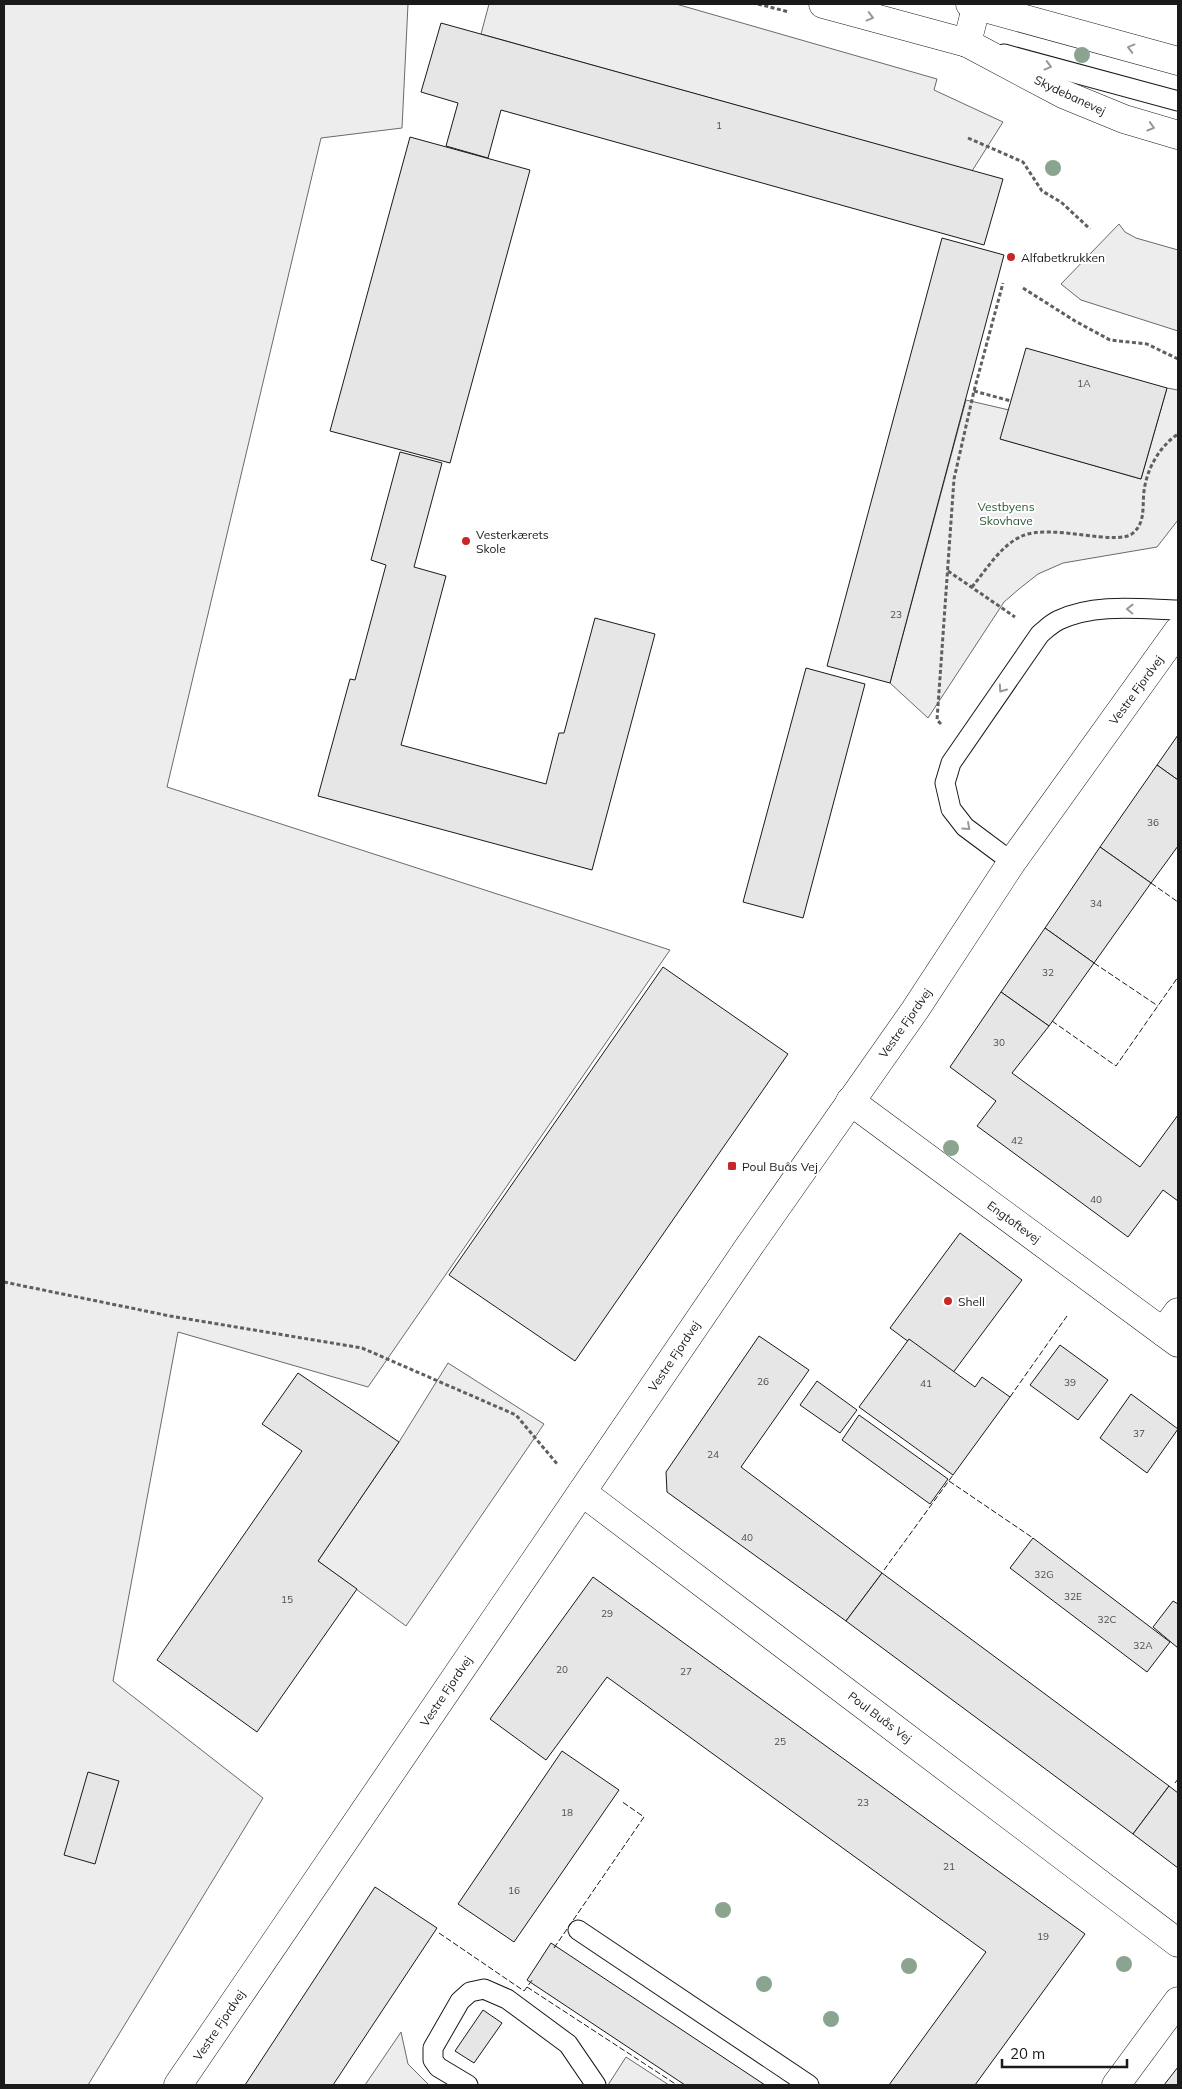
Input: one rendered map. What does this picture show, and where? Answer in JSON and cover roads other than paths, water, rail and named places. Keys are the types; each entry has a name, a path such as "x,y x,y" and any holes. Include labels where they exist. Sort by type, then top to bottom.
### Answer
{"street":[{"name":"Skydebanevej","path":"822,4 967,43 1064,94 1124,119 1178,135"},
{"path":"967,43 974,4 1178,61"},
{"name":"Vestre Fjordvej","path":"178,2085 582,1492 914,1010 1012,862 1178,631"},
{"name":"Engtoftevej","path":"850,1101 1173,1329"},
{"name":"Poul Buås Vej","path":"582,1492 1178,1942"},
{"path":"1116,2085 1178,2001"}],"lane":[{"path":"967,43 1178,101"},
{"path":"1012,862 965,827 952,810 945,783 951,763 1040,634 1057,620 1089,611 1115,609 1178,610"},
{"path":"578,1930 809,2085"},
{"path":"468,2085 438,2067 433,2060 433,2048 460,2001 470,1992 484,1990 508,1999 568,2044 596,2085"}],"place":[{"name":"Alfabetkrukken","path":"1011,257"},
{"name":"Vesterkærets Skole","path":"466,541"},
{"name":"Poul Buås Vej","path":"732,1166"},
{"name":"Shell","path":"948,1301"}],"park label":[{"name":"Vestbyens Skovhave","path":"1006,513"}]}
